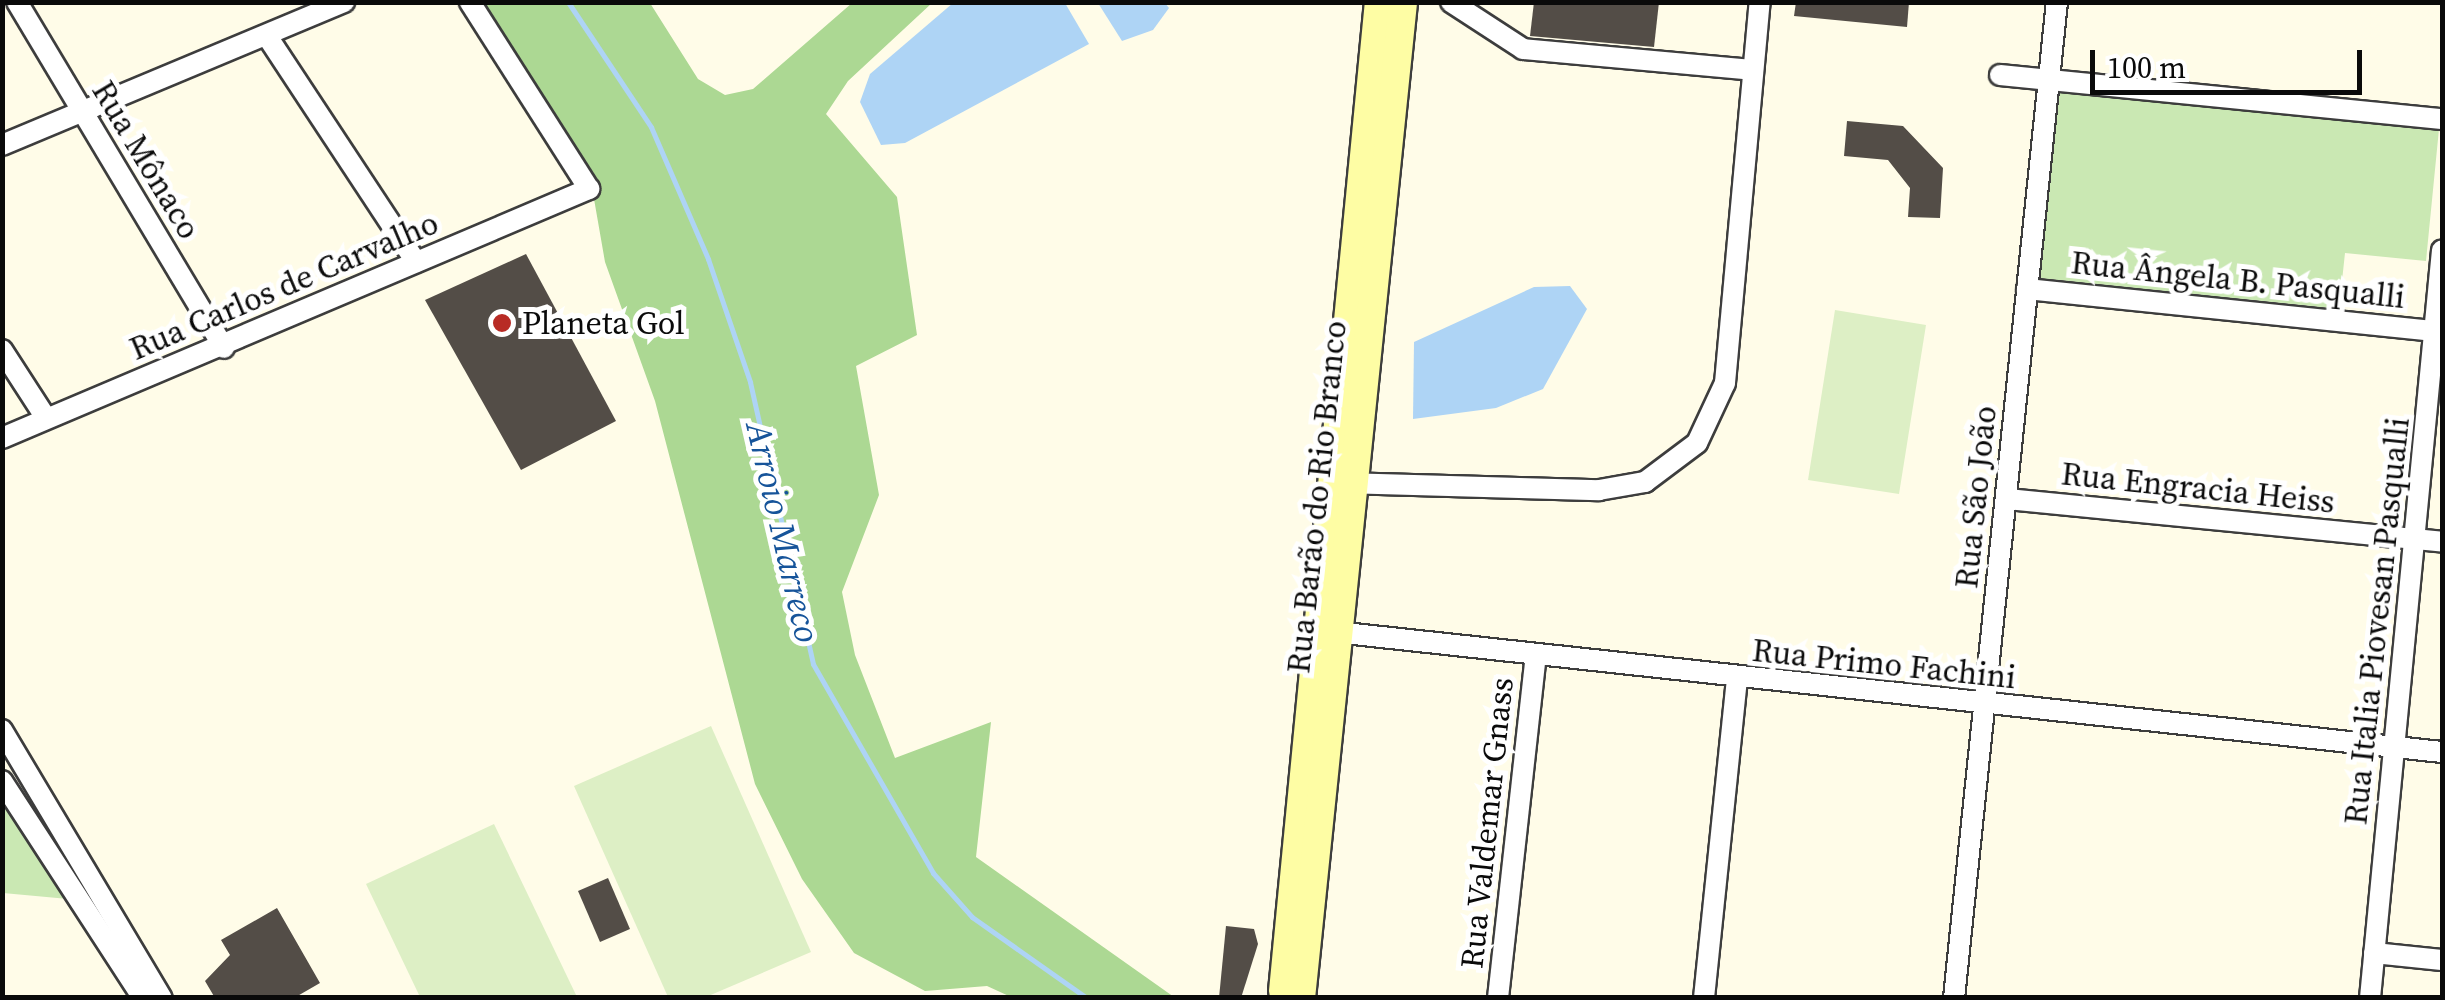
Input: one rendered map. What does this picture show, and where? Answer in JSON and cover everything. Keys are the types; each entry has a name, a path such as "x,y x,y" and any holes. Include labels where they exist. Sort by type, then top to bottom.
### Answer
{"main road":[{"name":"Rua Barão do Rio Branco","path":"1301,998 1329,632 1391,5"},
{"name":"Rua Barão do Rio Branco","path":"1283,998 1329,632"}],"street":[{"name":"Rua Mônaco","path":"17,2 224,348"},
{"path":"2,145 269,39 344,2"},
{"name":"Rua Carlos de Carvalho","path":"2,438 224,348 589,189 470,2"},
{"path":"1451,2 1523,49 1754,70"},
{"path":"1343,483 1599,490 1677,464 1715,416 1725,383 1760,2"},
{"name":"Rua São João","path":"1954,998 2057,2"},
{"path":"269,39 416,262"},
{"path":"2000,74 2442,118"},
{"name":"Rua Italia Piovesan Pasqualli","path":"2370,998 2393,747 2440,331 2442,250"},
{"name":"Rua Ângela B. Pasqualli","path":"2027,289 2440,331"},
{"path":"2,350 46,418"},
{"name":"Rua Engracia Heiss","path":"2007,499 2442,542"},
{"name":"Rua Primo Fachini","path":"1329,632 1984,706 2442,752"},
{"name":"Rua Valdemar Gnass","path":"1498,998 1536,655"},
{"path":"1704,998 1738,679"},
{"path":"2,730 10,755 162,998"},
{"path":"2,782 143,998"},
{"path":"2374,954 2442,960"}],"green space":[{"path":"479,3 650,3 698,79 725,95 753,89 852,3 932,3 848,81 826,114 897,197 917,335 856,366 879,495 842,592 855,655 895,758 991,722 976,857 1174,997 1011,997 987,986 925,991 854,953 802,879 755,784 655,401 605,262 590,176"},
{"path":"2058,90 2439,129 2426,261 2345,253 2339,309 2038,278"},
{"path":"1835,310 1926,325 1899,494 1808,480"},
{"path":"711,726 811,952 706,997 668,997 574,786"},
{"path":"3,786 79,900 3,893"},
{"path":"494,824 577,997 420,997 366,884"}],"water":[{"path":"953,3 1065,3 1089,44 905,143 881,145 860,102 870,74"},
{"path":"1098,3 1165,3 1169,8 1153,30 1122,41"},
{"path":"1570,286 1587,309 1543,389 1496,408 1413,419 1414,342 1534,287"}],"building":[{"path":"1534,2 1659,2 1654,47 1530,36"},
{"path":"1796,2 1909,2 1907,27 1794,16"},
{"path":"1847,121 1903,126 1943,168 1940,218 1908,217 1910,188 1888,160 1844,156"},
{"path":"526,254 616,421 521,470 425,300"},
{"path":"608,878 630,929 600,942 578,891"},
{"path":"277,908 320,983 294,998 215,998 205,981 230,955 221,940"},
{"path":"1226,926 1254,929 1258,944 1241,998 1219,998"}],"waterway":[{"name":"Arroio Marreco","path":"568,2 651,127 708,259 750,382 813,664 933,873 972,917 1087,998"}],"place":[{"name":"Planeta Gol","path":"502,323"}]}
